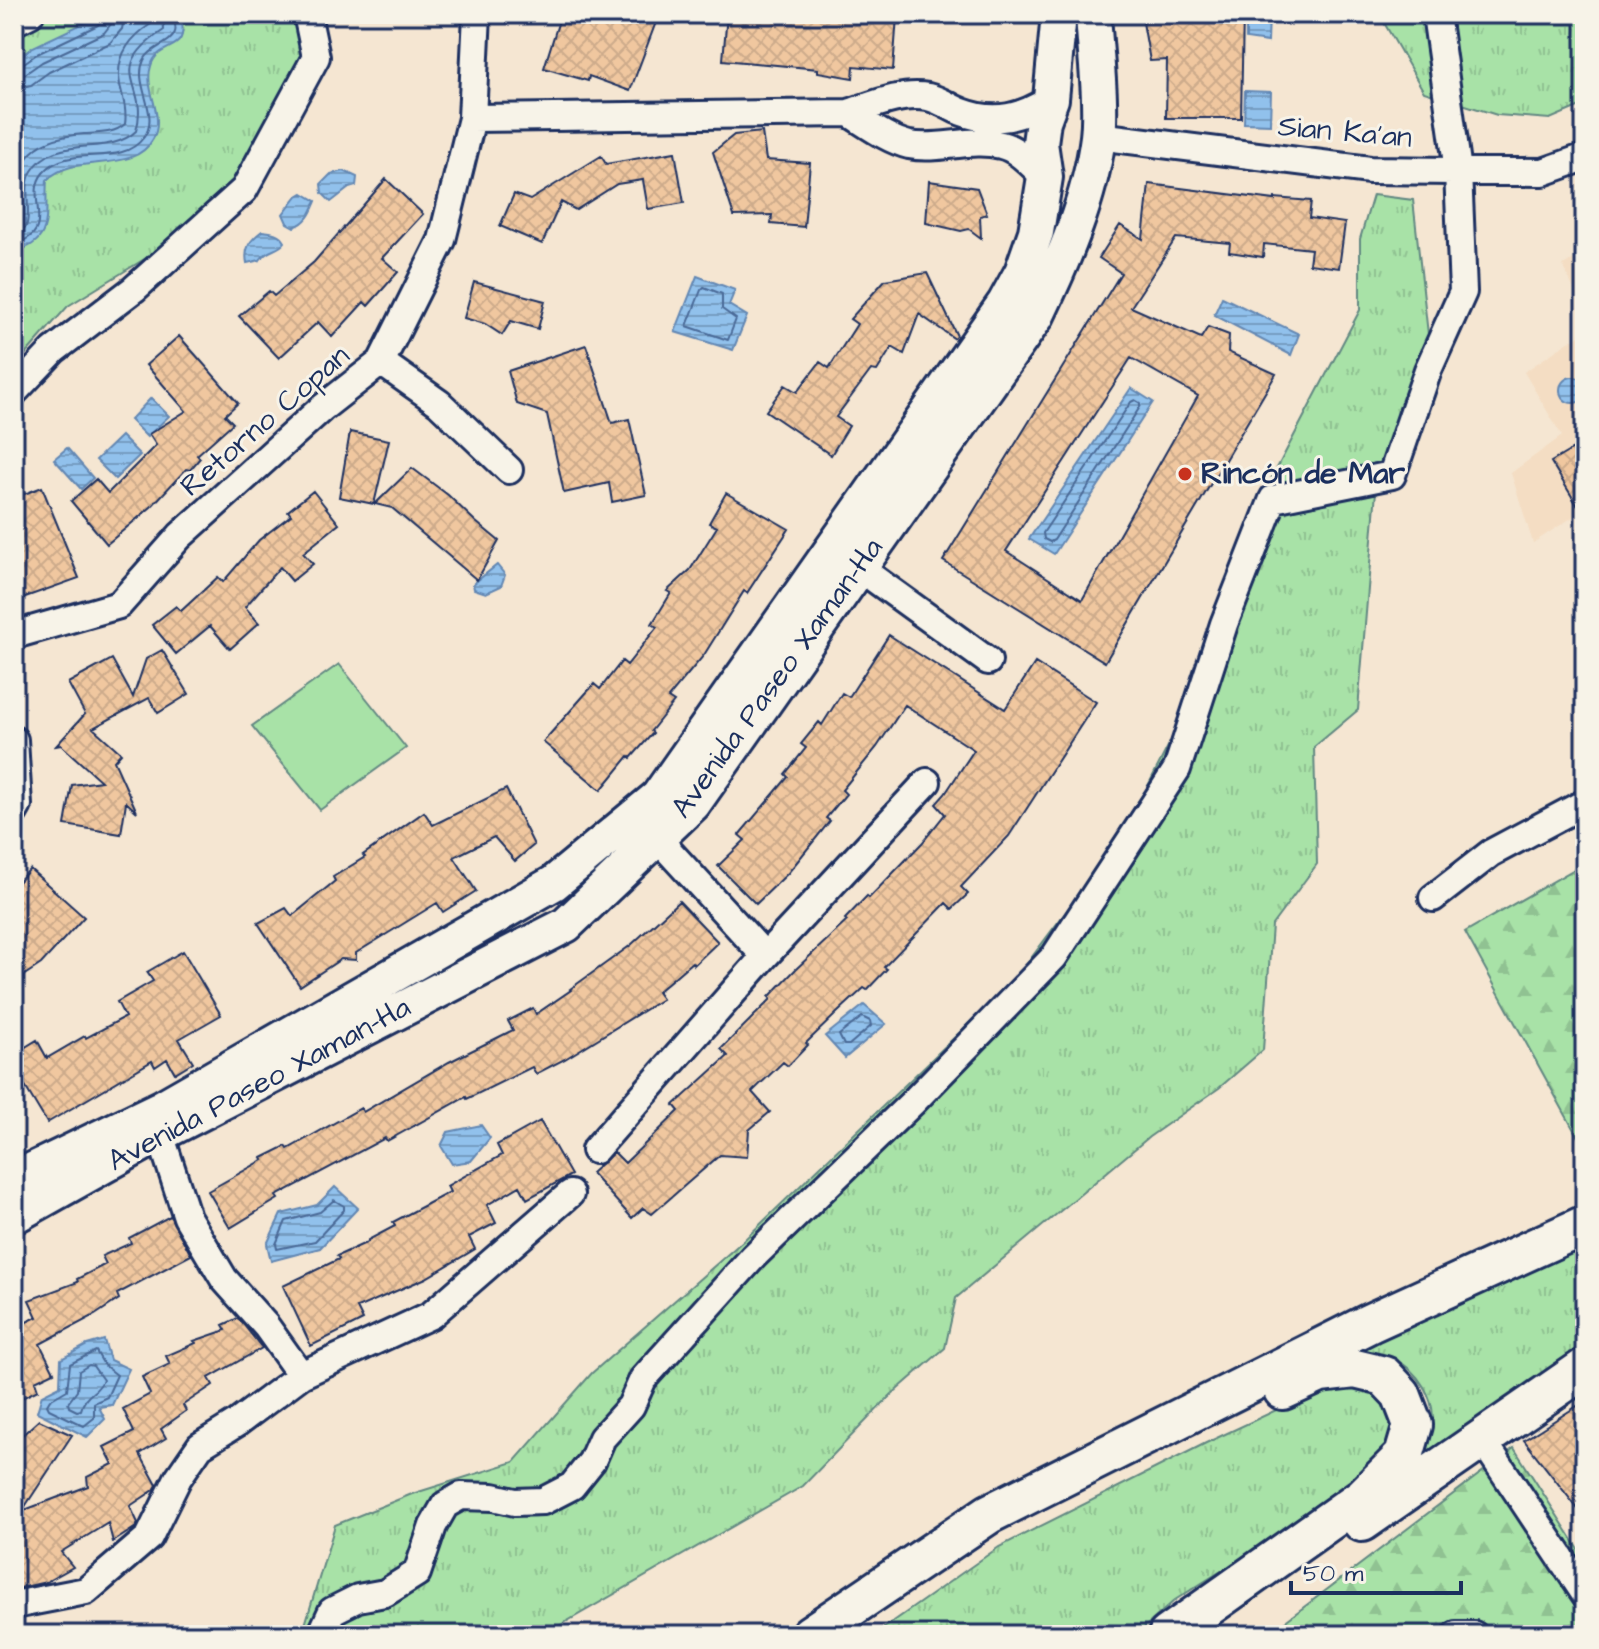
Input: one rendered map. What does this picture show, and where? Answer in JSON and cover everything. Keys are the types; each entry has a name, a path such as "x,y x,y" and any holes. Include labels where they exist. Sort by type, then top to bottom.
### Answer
{"highway":[{"path":"810,1635 989,1514 1370,1323 1585,1225"},
{"path":"1198,1635 1585,1368"},
{"path":"1113,1450 1158,1445 1320,1373 1355,1369 1384,1376 1401,1394 1413,1425 1404,1456 1363,1497 1168,1635"},
{"path":"839,1635 878,1587"}],"main road":[{"name":"Avenida Paseo Xaman-Ha","path":"14,1179 161,1108 554,883 658,797 720,736 858,567 1036,317 1067,245 1087,185 1098,136 1093,14"},
{"name":"Avenida Paseo Xaman-Ha","path":"14,1216 160,1134 566,925 693,804 720,736 1005,303 1022,272 1036,232 1045,177 1040,143 1043,121 1051,99 1068,15"},
{"path":"1036,232 1067,245"},
{"path":"529,897 552,932"}],"street":[{"path":"14,22 30,14"},
{"path":"14,392 54,350 134,289 244,190 316,57 307,14"},
{"name":"Retorno Copan","path":"14,635 119,605 180,536 321,409 381,362 442,240 472,118 477,14"},
{"path":"321,1635 332,1611 358,1598 385,1593 417,1573 433,1526 445,1505 461,1496 493,1497 515,1502 543,1501 572,1486 592,1461 602,1438 631,1406 643,1379 754,1256 912,1103 1054,957 1177,769 1224,624 1273,499 1392,475 1428,370 1463,292 1458,171 1436,14"},
{"path":"472,118 849,113 886,100 926,97 961,112 1003,118 1026,114 1051,99"},
{"path":"849,113 905,144 942,147 981,143 1002,145 1021,155 1045,177"},
{"name":"Sian Ka'an","path":"1098,136 1370,170 1543,172 1585,157"},
{"path":"381,362 439,403 509,470"},
{"path":"858,567 988,661"},
{"path":"14,740 18,805 14,812"},
{"path":"595,1150 765,956 927,782"},
{"path":"1433,898 1491,853 1585,803"},
{"path":"657,838 765,956"},
{"path":"160,1134 187,1217 224,1279 266,1326 301,1375"},
{"path":"14,1605 86,1591 149,1537 178,1478 200,1446 237,1423 301,1375 431,1315 570,1194"},
{"path":"1482,1439 1585,1594"},
{"path":"1456,1635 1474,1635"}],"shaded area":[{"path":"1585,253 1585,315 1563,265"},
{"path":"1585,331 1585,509 1533,543 1511,473 1562,436 1524,372"}],"green space":[{"path":"14,14 309,14 301,95 254,167 164,247 68,306 14,367"},
{"path":"1379,14 1585,14 1585,104 1550,119 1497,115 1424,92"},
{"path":"1373,195 1413,200 1430,352 1377,479 1358,710 1314,747 1317,864 1272,925 1263,1050 1219,1088 1149,1137 956,1298 945,1348 891,1395 803,1486 543,1635 302,1635 335,1525 412,1494 514,1462 592,1373 744,1240 1016,978 1122,837 1188,707 1264,493 1360,310 1360,239"},
{"path":"339,664 406,748 320,810 252,726"},
{"path":"1585,863 1585,1150 1465,932"},
{"path":"1585,1241 1585,1347 1416,1468 1433,1416 1424,1387 1411,1370 1394,1359 1375,1355 1343,1356"},
{"path":"1358,1386 1381,1398 1393,1414 1391,1448 1347,1492 1175,1600 1136,1635 874,1635 999,1547 1321,1389"},
{"path":"1514,1448 1585,1559 1585,1635 1267,1635"}],"water":[{"path":"103,14 180,14 182,36 155,58 149,75 157,121 153,139 144,150 132,157 73,167 59,171 47,180 42,234 27,247 14,252 14,61 33,47"},
{"path":"1246,14 1269,14 1268,42 1246,39"},
{"path":"1245,91 1271,92 1270,124 1244,123"},
{"path":"344,171 357,177 356,186 331,202 322,193 321,184 331,174"},
{"path":"303,193 316,201 305,220 294,227 287,223 283,214"},
{"path":"262,231 278,235 285,242 260,260 247,263 249,245"},
{"path":"697,276 735,290 729,305 747,316 733,350 675,332"},
{"path":"1222,297 1299,334 1291,355 1214,315"},
{"path":"1573,377 1582,381 1586,390 1582,399 1573,403 1564,399 1560,390 1564,381"},
{"path":"1131,388 1153,402 1054,554 1029,539"},
{"path":"151,398 169,416 147,437 130,420"},
{"path":"121,436 140,455 115,479 96,460"},
{"path":"67,448 93,478 81,489 54,459"},
{"path":"497,565 505,575 501,586 486,593 474,589 473,584"},
{"path":"864,1005 886,1024 845,1058 825,1036"},
{"path":"481,1125 490,1138 471,1161 452,1164 441,1146 448,1132"},
{"path":"335,1187 358,1208 320,1248 271,1261 267,1244 281,1214 317,1205"},
{"path":"104,1340 110,1360 129,1369 112,1405 99,1407 105,1419 87,1437 37,1412 42,1395 60,1386 61,1359"}],"building":[{"path":"561,14 659,14 630,91 589,76 588,81 544,68"},
{"path":"727,14 897,16 893,70 854,66 853,78 818,72 818,69 723,60"},
{"path":"1243,14 1241,118 1166,118 1167,60 1150,61 1142,17"},
{"path":"762,132 766,160 810,163 804,227 771,224 772,215 734,216 713,152 734,135"},
{"path":"675,152 684,203 648,209 643,180 617,184 576,210 561,202 542,244 500,226 514,194 530,200 601,156 606,164"},
{"path":"386,179 423,214 382,258 398,272 368,306 364,302 332,337 318,322 279,358 239,316 269,291 274,296 314,262"},
{"path":"929,181 977,188 987,214 980,216 981,238 969,229 961,231 926,223"},
{"name":"Rincón de Mar","path":"1149,184 1275,200 1311,201 1309,218 1345,223 1339,268 1309,264 1311,249 1264,244 1263,257 1229,252 1230,243 1176,238 1131,307 1201,338 1208,327 1229,335 1228,352 1276,374 1105,662 943,561 1121,273 1099,258 1120,225 1143,239","holes":["1131,358 1198,396 1082,600 1006,551"]},
{"path":"927,273 957,336 955,339 919,314 904,354 892,347 877,371 871,370 836,417 849,426 831,455 766,411 785,385 797,392 820,362 829,368 857,324 850,319 885,280"},
{"path":"474,282 545,301 538,329 511,321 502,335 485,324 464,318"},
{"path":"179,336 238,403 225,415 233,423 197,455 200,458 190,470 186,469 151,507 107,544 71,501 96,479 108,493 156,445 149,434 186,411 146,365"},
{"path":"586,345 612,423 629,419 646,495 612,502 609,483 564,493 547,414 517,404 508,371"},
{"path":"350,432 389,440 374,504 339,497"},
{"path":"1585,442 1585,518 1551,462"},
{"path":"412,468 448,495 499,541 477,580 392,508 375,504"},
{"path":"42,487 79,578 14,601 14,498"},
{"path":"313,491 339,524 303,553 313,564 292,581 280,567 245,607 259,623 230,649 210,626 176,654 152,625 176,606 181,611 218,577 223,582 259,540 291,515 288,511"},
{"path":"726,493 789,529 747,593 744,591 704,655 668,698 674,702 651,731 653,733 601,790 543,742 594,684 600,689 622,661 627,665 657,627 652,624 671,593 667,591 690,570 717,527 709,523"},
{"path":"889,635 1005,709 1035,663 1096,702 1009,836 961,887 968,894 952,909 946,903 884,967 887,969 867,990 864,988 838,1012 806,1043 808,1045 788,1066 783,1062 752,1092 770,1112 749,1130 747,1157 720,1155 652,1214 643,1208 632,1218 591,1173 614,1152 625,1163 679,1111 674,1105 728,1056 721,1049 922,843 945,814 936,804 974,750 905,705 877,747 842,790 846,794 826,818 830,821 788,873 756,904 718,866 745,840 739,835 788,777 785,774 806,748 801,744 819,722 822,725 842,693 849,697"},
{"path":"162,650 189,694 158,713 149,698 93,728 121,753 114,761 137,812 126,802 121,834 65,825 72,785 101,781 61,745 56,746 85,714 68,683 112,659 133,697 146,659"},
{"path":"506,789 534,845 515,861 494,837 454,857 476,891 443,912 437,903 356,953 356,960 341,959 300,986 258,923 286,908 292,916 335,881 333,877 424,812 433,825"},
{"path":"30,869 84,917 41,964 14,982 14,886"},
{"path":"679,901 718,942 694,965 692,962 657,992 662,999 565,1059 536,1074 532,1067 466,1097 387,1141 385,1138 276,1196 278,1199 230,1228 208,1191 262,1158 286,1146 288,1149 361,1108 363,1112 449,1062 513,1030 508,1021 533,1008 536,1014 571,990 631,945"},
{"path":"183,951 221,1015 179,1039 193,1062 175,1073 167,1059 155,1067 152,1061 47,1123 14,1068 14,1054 37,1040 47,1058 125,1017 117,1002 153,981 147,972"},
{"path":"540,1121 571,1175 527,1199 520,1186 487,1205 496,1223 469,1237 475,1249 426,1278 357,1308 363,1320 311,1346 283,1286 339,1259 337,1256 395,1226 393,1222 450,1192 447,1186 502,1155 497,1145"},
{"path":"170,1216 191,1255 117,1294 119,1299 95,1315 40,1344 54,1372 35,1381 38,1390 14,1402 14,1328 37,1317 29,1300 78,1282 77,1279 106,1264 102,1256 131,1243 129,1238"},
{"path":"238,1318 262,1348 209,1378 213,1385 183,1405 186,1411 161,1429 166,1438 140,1454 157,1485 130,1506 138,1523 136,1527 113,1542 108,1523 61,1552 73,1567 46,1582 20,1588 14,1581 14,1514 88,1486 87,1477 113,1464 104,1447 134,1432 123,1409 150,1394 142,1377 170,1364 166,1356 196,1343 194,1341 226,1330 223,1325"},
{"path":"1585,1401 1585,1518 1524,1440"},
{"path":"39,1420 72,1435 24,1508 19,1438"}],"place":[{"name":"Rincón de Mar","path":"1185,474"}]}
